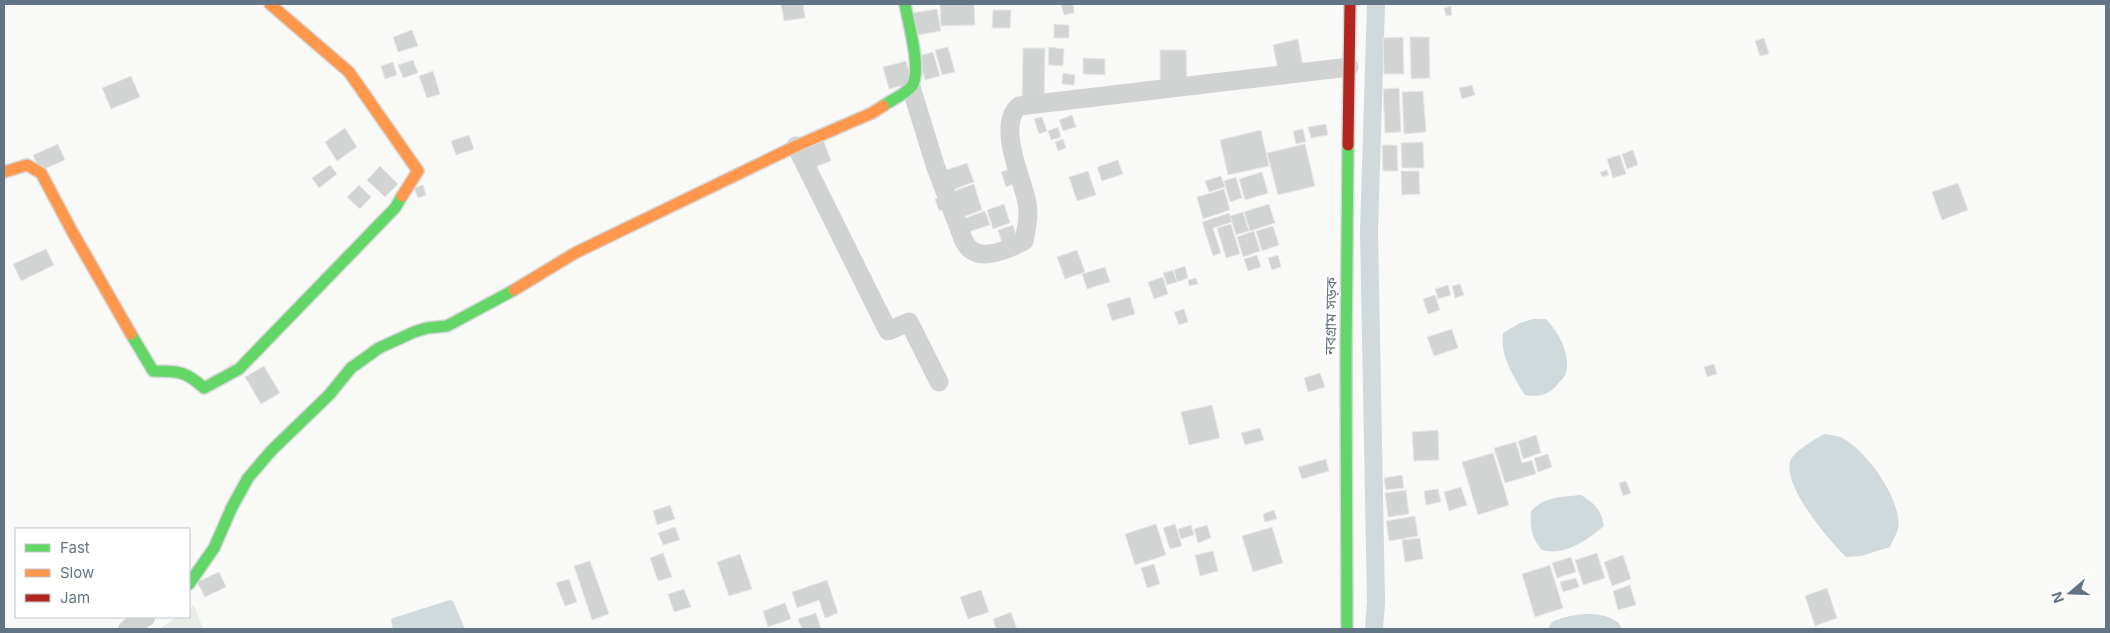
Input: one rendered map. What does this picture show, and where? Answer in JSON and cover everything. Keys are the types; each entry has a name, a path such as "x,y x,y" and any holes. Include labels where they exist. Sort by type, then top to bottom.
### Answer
{"street":[{"path":"4,172 27,165 41,173 72,233 152,371 186,374 192,376 204,388 239,369 395,208 418,171 350,72 270,4"},
{"path":"190,583 214,548 232,507 248,478 271,451 323,402 351,368 380,348 426,328 447,326 506,295 575,254 796,146 872,113 911,87 914,83 915,67 905,4"},
{"name":"নবগ্রাম সড়ক","path":"1347,629 1346,359 1350,4"},
{"path":"911,87 935,165 963,239 969,249 980,254 1015,246 1024,241 1027,224 1027,200 1016,170 1010,128 1014,110 1019,106 1349,67"},
{"path":"796,146 888,331 909,322 939,382"},
{"path":"128,629 144,618"}],"shaded area":[{"path":"1533,319 1546,319 1562,343 1567,358 1565,376 1554,389 1546,394 1534,396 1525,395 1508,366 1503,350 1503,333 1520,323"},
{"path":"1824,434 1840,437 1850,443 1871,463 1880,476 1895,504 1898,517 1897,533 1890,547 1861,556 1846,557 1817,524 1798,494 1791,479 1789,466 1793,456"},
{"path":"1581,495 1597,508 1604,526 1576,546 1559,551 1542,550 1535,541 1532,532 1531,511 1542,502 1548,500"},
{"path":"450,600 453,601 465,629 393,629 391,620 393,618"},
{"path":"194,605 203,629 159,629 176,618 190,618 190,608"}],"building":[{"path":"781,4 803,4 805,18 784,21"},
{"path":"940,4 974,4 975,25 941,26"},
{"path":"1061,4 1073,4 1074,13 1064,15"},
{"path":"1451,6 1452,15 1446,16 1444,8"},
{"path":"937,9 941,31 917,35 912,13"},
{"path":"993,10 1011,10 1010,28 992,28"},
{"path":"1054,24 1069,25 1069,38 1054,38"},
{"path":"412,30 418,46 398,52 393,37"},
{"path":"1403,37 1404,74 1384,74 1383,38"},
{"path":"1410,37 1429,37 1430,78 1411,79"},
{"path":"1764,38 1769,54 1760,56 1755,41"},
{"path":"1298,39 1303,66 1278,71 1273,45"},
{"path":"948,47 955,72 942,75 935,50"},
{"path":"1049,47 1064,49 1063,66 1048,65"},
{"path":"1023,48 1045,48 1044,102 1022,101"},
{"path":"1160,50 1186,50 1187,82 1160,82"},
{"path":"933,52 940,76 925,80 918,56"},
{"path":"1083,58 1105,59 1105,75 1083,74"},
{"path":"413,60 418,73 403,78 398,65"},
{"path":"906,61 912,83 889,89 883,67"},
{"path":"393,62 397,75 385,79 381,66"},
{"path":"433,71 440,94 427,98 419,76"},
{"path":"1063,73 1075,75 1074,85 1062,84"},
{"path":"131,76 140,97 111,109 102,88"},
{"path":"1472,85 1475,95 1462,99 1459,88"},
{"path":"1399,88 1401,132 1385,133 1383,89"},
{"path":"1423,91 1426,132 1404,134 1402,92"},
{"path":"1072,115 1076,127 1063,131 1059,120"},
{"path":"1042,117 1047,131 1039,134 1034,119"},
{"path":"1326,124 1328,135 1311,138 1308,127"},
{"path":"1058,127 1061,137 1051,140 1048,131"},
{"path":"345,128 357,147 337,161 325,142"},
{"path":"1303,129 1306,142 1296,144 1293,131"},
{"path":"1261,130 1269,166 1228,175 1220,140"},
{"path":"469,135 474,149 456,155 451,141"},
{"path":"823,139 831,161 812,168 803,146"},
{"path":"1063,139 1066,148 1058,151 1055,142"},
{"path":"1423,142 1424,168 1402,168 1401,143"},
{"path":"58,144 65,160 40,171 33,155"},
{"path":"1305,144 1315,186 1278,195 1267,153"},
{"path":"1382,145 1397,145 1398,171 1383,171"},
{"path":"1633,150 1638,165 1627,169 1622,154"},
{"path":"1620,155 1626,174 1613,178 1607,159"},
{"path":"1118,160 1123,174 1102,181 1097,167"},
{"path":"967,163 974,182 952,190 946,170"},
{"path":"330,165 337,174 319,188 312,178"},
{"path":"380,166 398,184 385,197 367,180"},
{"path":"1009,169 1014,184 1006,187 1001,172"},
{"path":"1607,170 1609,175 1602,177 1600,172"},
{"path":"1088,171 1096,195 1077,201 1069,177"},
{"path":"1401,171 1419,171 1420,194 1402,195"},
{"path":"1262,172 1268,193 1245,200 1239,179"},
{"path":"1221,176 1225,187 1209,192 1205,181"},
{"path":"1236,177 1242,198 1230,202 1224,181"},
{"path":"1958,183 1968,210 1942,220 1932,192"},
{"path":"974,184 982,210 963,217 954,191"},
{"path":"359,185 371,197 360,209 347,197"},
{"path":"423,185 426,195 418,198 414,188"},
{"path":"1224,189 1230,210 1203,219 1197,197"},
{"path":"945,196 948,207 939,211 935,199"},
{"path":"1004,204 1010,223 993,229 987,210"},
{"path":"1269,204 1275,223 1250,231 1244,212"},
{"path":"985,211 990,225 968,232 963,219"},
{"path":"1243,212 1249,231 1236,235 1230,216"},
{"path":"1229,213 1232,222 1213,228 1221,253 1213,256 1202,222"},
{"path":"1231,224 1240,254 1226,258 1217,228"},
{"path":"1013,225 1017,238 1002,243 998,230"},
{"path":"1273,226 1279,245 1262,251 1256,231"},
{"path":"1254,231 1260,251 1243,257 1237,237"},
{"path":"46,249 54,265 21,281 13,264"},
{"path":"1077,250 1085,272 1065,279 1057,257"},
{"path":"1257,255 1261,267 1248,271 1244,259"},
{"path":"1278,255 1281,267 1272,270 1268,258"},
{"path":"1185,266 1188,278 1177,282 1174,270"},
{"path":"1105,267 1110,282 1087,289 1082,274"},
{"path":"1173,270 1177,282 1167,285 1163,273"},
{"path":"1163,277 1168,294 1154,299 1148,282"},
{"path":"1196,278 1198,284 1189,286 1188,280"},
{"path":"1460,284 1464,295 1455,298 1452,286"},
{"path":"1448,285 1451,295 1438,299 1435,289"},
{"path":"1435,295 1440,310 1428,314 1423,299"},
{"path":"1130,297 1135,314 1112,321 1107,304"},
{"path":"1184,309 1188,322 1179,325 1174,312"},
{"path":"1452,329 1458,348 1434,356 1427,337"},
{"path":"1714,364 1717,374 1707,377 1704,367"},
{"path":"264,366 280,393 261,404 245,377"},
{"path":"1320,373 1325,387 1308,392 1304,378"},
{"path":"1212,405 1220,438 1189,445 1181,412"},
{"path":"1260,428 1264,440 1245,445 1241,433"},
{"path":"1438,430 1439,460 1414,461 1412,432"},
{"path":"1536,435 1541,453 1523,459 1518,441"},
{"path":"1516,442 1522,463 1532,460 1536,474 1505,483 1494,448"},
{"path":"1493,453 1509,505 1478,515 1462,462"},
{"path":"1548,454 1552,467 1538,472 1534,458"},
{"path":"1326,459 1329,471 1302,479 1298,467"},
{"path":"1402,475 1404,488 1386,490 1384,478"},
{"path":"1626,481 1631,493 1623,496 1619,483"},
{"path":"1461,487 1467,505 1449,511 1444,492"},
{"path":"1438,489 1441,502 1426,505 1424,491"},
{"path":"1406,490 1409,514 1388,517 1385,493"},
{"path":"670,505 675,519 657,525 653,511"},
{"path":"1274,510 1277,519 1265,522 1263,514"},
{"path":"1415,516 1418,536 1389,541 1386,521"},
{"path":"1156,524 1166,555 1135,565 1125,534"},
{"path":"1175,524 1182,546 1170,549 1163,528"},
{"path":"1191,525 1194,535 1181,539 1178,529"},
{"path":"1207,525 1211,538 1198,543 1194,529"},
{"path":"675,527 680,540 663,545 658,533"},
{"path":"1272,527 1283,563 1253,572 1242,536"},
{"path":"1420,538 1423,559 1405,562 1402,540"},
{"path":"1213,551 1218,571 1200,576 1195,555"},
{"path":"663,553 672,577 658,581 650,558"},
{"path":"1597,553 1605,578 1583,585 1575,560"},
{"path":"740,554 752,589 729,596 717,562"},
{"path":"1623,555 1631,579 1612,586 1604,562"},
{"path":"1571,557 1576,572 1557,578 1552,563"},
{"path":"590,561 609,614 592,620 574,566"},
{"path":"1154,564 1160,584 1147,588 1141,568"},
{"path":"1550,565 1563,608 1535,617 1522,574"},
{"path":"219,572 226,587 205,597 197,582"},
{"path":"1576,578 1579,587 1563,592 1560,582"},
{"path":"569,579 577,602 565,606 556,583"},
{"path":"827,580 838,613 825,618 819,600 797,608 792,592"},
{"path":"1630,585 1636,605 1618,610 1613,591"},
{"path":"1827,588 1837,618 1815,626 1805,596"},
{"path":"684,589 691,607 674,612 668,594"},
{"path":"981,590 989,612 968,619 960,597"},
{"path":"785,603 791,619 768,627 763,611"},
{"path":"1011,612 1017,629 996,629 993,619"},
{"path":"816,613 821,629 802,629 798,619"}],"waterway":[{"path":"1374,629 1376,602 1369,231 1376,4"},
{"path":"1558,629 1586,623 1600,624 1612,629"}],"traffic: fast":[{"path":"883,106 909,89 915,79 915,58 905,4"},
{"path":"1347,629 1346,359 1348,145"},
{"path":"131,334 153,371 181,373 192,378 204,388 239,369 395,208 402,196"},
{"path":"190,583 214,548 232,507 248,478 271,451 329,395 351,368 379,348 414,332 427,328 447,326 514,290"}],"traffic: slow":[{"path":"270,4 349,72 418,171 402,196"},
{"path":"514,290 575,253 796,146 872,113 883,106"},
{"path":"4,172 27,165 41,173 131,334"}],"traffic: jam":[{"path":"1348,145 1350,4"}]}
